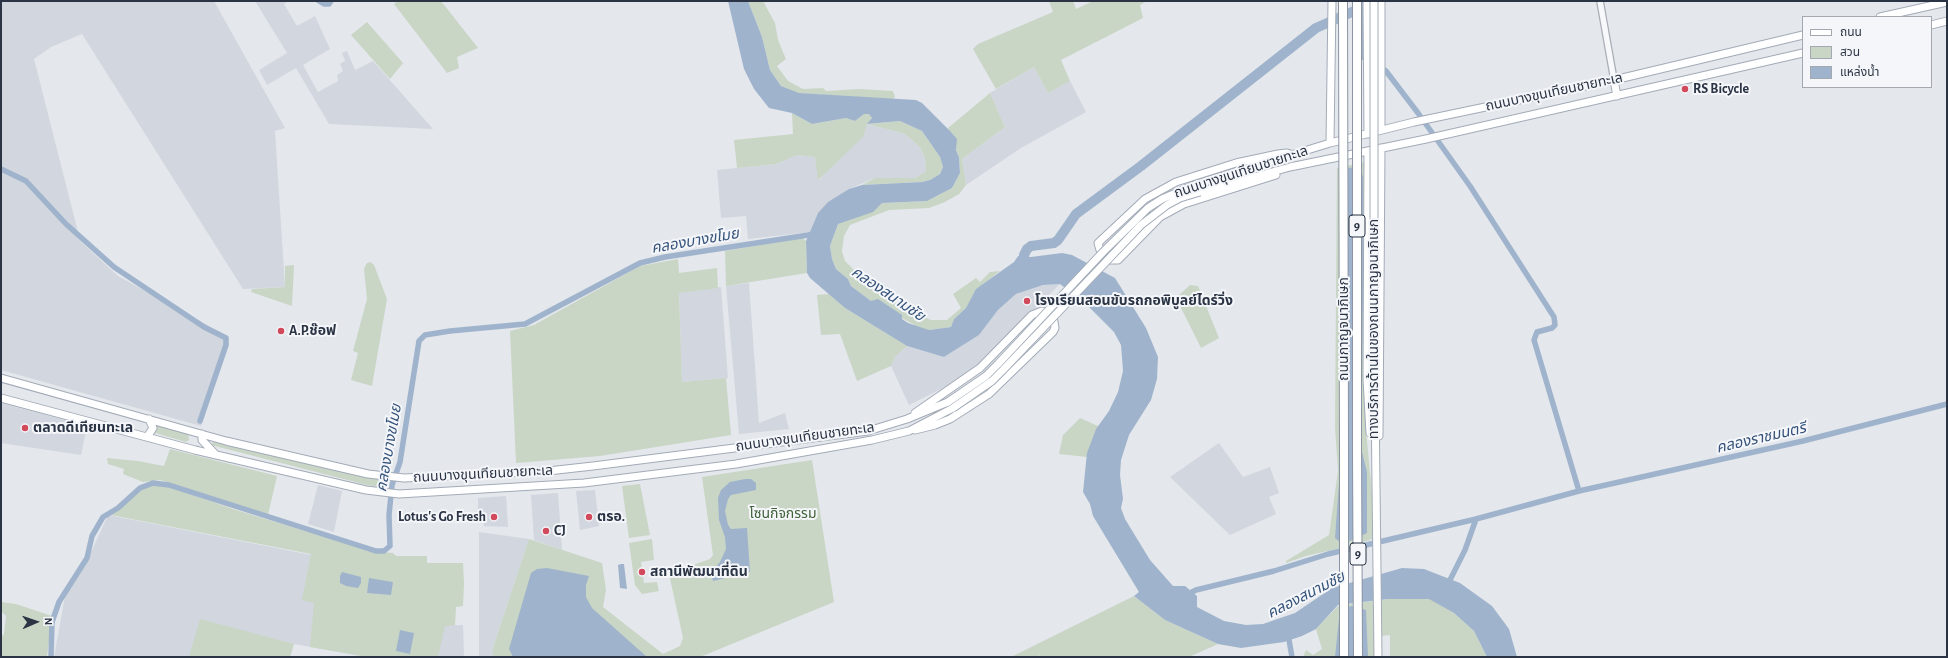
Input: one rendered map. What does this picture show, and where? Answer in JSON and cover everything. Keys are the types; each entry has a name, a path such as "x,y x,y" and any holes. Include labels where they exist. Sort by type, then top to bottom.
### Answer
{"highway":[{"name":"ถนนกาญจนาภิเษก","path":"1344,1 1344,657"},
{"name":"ถนนกาญจนาภิเษก","path":"1357,1 1358,657"}],"main road":[{"path":"1330,143 1333,26 1332,1"},
{"path":"1367,1 1368,134"},
{"name":"ทางบริการด้านในของถนนกาญจนาภิเษก","path":"1374,1 1375,491 1378,657"},
{"path":"1381,1 1381,130"},
{"path":"1884,16 1947,2"},
{"path":"1932,25 1947,21"},
{"name":"ถนนบางขุนเทียนชายทะเล","path":"1,378 266,451 384,476 404,478 548,471 868,431 907,419 948,402 986,376 1098,257 1148,208 1162,199 1197,184 1330,143 1381,130 1431,118 1614,80 1802,35"},
{"name":"ถนนบางขุนเทียนชายทะเล","path":"1,398 217,455 378,492 399,494 553,485 620,479 829,449 909,431 953,408 992,381 1141,225 1154,213 1174,202 1200,192 1290,167 1368,152 1802,53"},
{"path":"1614,80 1617,96"},
{"path":"1375,491 1380,381 1381,148"},
{"path":"1368,152 1367,379 1375,491"},
{"path":"1290,167 1262,181 1184,204 1160,217 1118,260 1110,260 1100,250 1098,243 1145,199 1176,182 1236,163 1287,153 1295,155"},
{"path":"907,419 980,368 1032,316 1042,311 1053,316 1055,328 1053,332 989,394 950,419 922,430 909,431"},
{"path":"147,437 154,428 150,419"},
{"path":"202,434 202,440 217,455"}],"street":[{"path":"1600,1 1614,80"}],"shaded area":[{"path":"1,1 214,1 285,128 275,131 285,287 243,289 82,34 51,47 34,59 78,232 78,239 118,276 229,337 201,426 1,370"},
{"path":"255,1 288,1 284,4 297,26 315,16 330,49 303,65 318,92 338,81 337,75 343,71 340,64 345,61 342,53 347,51 355,70 373,61 433,129 329,124 296,68 267,85 259,70 287,53"},
{"path":"1034,67 1048,93 1070,81 1086,112 1021,148 966,185 962,159 1005,127 990,93"},
{"path":"867,124 905,134 919,146 925,158 926,171 915,178 875,178 849,189 818,213 810,232 748,239 746,216 721,218 717,170 776,164 797,155 815,157 819,180"},
{"path":"749,283 759,423 785,413 789,429 739,434 726,286"},
{"path":"1060,284 976,367 949,385 909,405 891,366 895,357 907,346 944,357 979,335 998,310 1016,294 1043,285"},
{"path":"721,287 728,378 682,382 679,293"},
{"path":"1,403 87,426 81,455 1,443"},
{"path":"1219,443 1243,477 1270,467 1279,493 1269,497 1276,514 1230,535 1170,477"},
{"path":"318,485 342,491 334,532 308,524"},
{"path":"595,490 599,526 580,530 576,491"},
{"path":"558,493 562,550 534,540 531,495"},
{"path":"506,496 508,527 484,526 483,517 478,517 478,498"},
{"path":"108,515 454,583 455,625 463,625 464,657 367,657 294,644 290,657 54,657 65,596 85,566"},
{"path":"479,532 529,539 492,651 496,657 479,657"}],"green space":[{"path":"398,1 441,1 478,48 457,57 459,68 447,73 394,4"},
{"path":"748,1 763,1 775,23 778,40 786,59 777,66 788,81 803,89 823,88 826,91 859,89 893,91 895,97 892,100 798,93 781,86 770,70 762,37"},
{"path":"1049,1 1073,1 1076,9 1093,1 1147,1 1140,5 1143,18 1061,60 1070,81 1048,93 1034,67 996,89 973,49 978,44 1053,12"},
{"path":"367,22 403,63 390,79 351,35"},
{"path":"990,93 1005,127 962,159 966,185 959,194 945,202 929,208 889,210 850,225 844,236 842,251 845,261 857,273 902,307 931,320 947,320 961,308 953,294 976,278 980,282 990,272 1000,271 977,289 966,308 954,319 951,327 929,330 920,328 871,301 851,286 848,279 836,269 832,259 830,246 838,224 874,210 882,203 927,201 952,188 960,173 959,157 948,128"},
{"path":"792,113 812,124 846,118 855,121 864,114 870,114 872,118 868,124 900,121 922,131 940,157 943,167 940,174 930,180 922,182 862,185 875,178 915,178 926,171 925,158 919,146 905,134 867,124 863,137 818,180 815,157 797,155 776,164 737,168 734,140 793,134"},
{"path":"1364,162 1366,431 1372,492 1372,539 1306,556 1286,563 1286,561 1329,535 1338,471 1335,428 1337,168"},
{"path":"802,238 806,241 807,273 726,286 725,251"},
{"path":"678,259 679,273 717,268 718,288 679,293 682,382 726,378 731,435 600,456 516,463 510,331 534,325 640,266"},
{"path":"370,262 374,265 387,299 372,386 351,380 358,353 353,351 367,299 364,269 367,263"},
{"path":"294,265 292,306 251,292 252,289 285,287 285,266"},
{"path":"1190,285 1198,286 1219,338 1201,348 1176,298"},
{"path":"829,294 845,308 907,346 895,357 891,366 857,381 840,334 821,335 817,295"},
{"path":"1080,418 1098,426 1087,457 1059,454 1063,435"},
{"path":"157,425 188,433 189,440 186,442 155,433"},
{"path":"214,442 304,463 387,480 384,488 367,485 211,445"},
{"path":"170,449 277,476 268,515 160,480 143,482 123,474 124,469 108,464 107,458 138,461 164,466"},
{"name":"โซนกิจกรรม","path":"812,460 834,602 700,657 496,657 493,655 492,651 529,539 602,563 606,590 603,607 663,654 680,646 683,638 669,574 710,559 713,555 702,477"},
{"path":"640,484 650,535 629,538 622,486"},
{"path":"153,485 167,486 236,510 371,551 393,553 396,556 427,556 427,563 463,563 463,606 456,607 455,625 445,626 438,657 367,657 310,647 314,603 302,600 311,554 111,515 141,490"},
{"path":"652,539 654,560 641,562 644,583 657,582 659,591 642,594 635,585 629,543"},
{"path":"1134,596 1165,620 1218,644 1189,657 1040,657 1040,655 1038,657 1011,657"},
{"path":"1388,599 1430,599 1454,613 1474,631 1487,657 1390,657 1390,635 1381,636 1374,640 1374,657 1303,657 1306,650 1313,655 1322,649 1316,629 1338,606"},
{"path":"1,602 16,604 52,616 47,657 1,657 1,637 4,634 6,616 1,611"},
{"path":"200,619 294,644 290,657 189,657"}],"water":[{"path":"728,1 748,1 762,37 770,70 781,86 799,93 916,100 922,103 957,139 956,150 959,157 960,173 952,188 927,201 882,203 873,212 838,224 830,246 832,259 836,269 848,279 851,286 871,301 878,299 902,315 902,319 908,323 929,330 951,327 954,319 966,308 976,289 1014,262 1018,256 1031,257 1062,253 1072,255 1115,278 1146,328 1158,357 1157,379 1151,400 1129,435 1121,460 1120,475 1123,499 1121,508 1125,519 1150,560 1173,586 1185,586 1197,596 1197,607 1224,621 1246,625 1263,624 1295,613 1332,588 1402,568 1424,569 1460,583 1492,606 1509,629 1517,657 1487,657 1474,631 1454,613 1429,599 1388,599 1338,605 1316,629 1302,636 1284,642 1241,648 1218,644 1165,620 1134,596 1139,592 1093,516 1090,504 1083,492 1087,453 1096,429 1109,411 1118,392 1123,371 1121,345 1114,332 1084,302 1060,284 1043,285 1016,294 998,310 979,335 944,357 907,346 845,308 810,278 807,273 806,241 818,213 828,202 849,189 862,185 922,182 930,180 940,174 943,167 940,157 922,131 900,121 867,124 872,118 869,114 864,114 855,121 846,118 812,124 792,113 769,108 754,89 744,69"},
{"path":"1360,167 1363,177 1361,448 1367,472 1367,533 1353,540 1341,543 1335,538 1340,468 1347,168"},
{"path":"751,479 756,483 756,490 731,495 728,499 725,511 728,525 731,529 747,528 750,572 713,581 711,573 720,562 726,549 725,537 719,520 718,498 721,490 730,482"},
{"path":"624,564 627,589 620,588 618,565"},
{"path":"547,568 589,576 586,585 586,597 592,608 647,657 513,657 509,649 531,573 537,569"},
{"path":"342,572 361,577 361,583 358,588 346,586 340,583 340,576"},
{"path":"369,578 393,582 391,595 367,593"},
{"path":"1351,606 1366,610 1368,657 1335,657 1340,609"},
{"path":"400,630 414,633 410,654 396,651"}],"waterway":[{"path":"319,1 324,4 329,4 331,1"},
{"path":"1024,270 1024,255 1027,249 1031,246 1054,243 1058,240 1076,214 1141,166 1316,28 1363,7 1363,1"},
{"path":"1363,7 1363,57 1370,61"},
{"path":"1379,67 1386,71 1470,186 1554,317 1555,325 1552,328 1537,332 1534,340 1579,491 1476,519 1465,550 1448,584"},
{"path":"1,169 26,181 66,224 114,267 204,327 226,338 226,345 200,421"},
{"name":"คลองบางขโมย","path":"51,657 52,622 59,602 87,558 92,536 103,517 118,508 140,488 153,483 169,485 376,551 384,551 390,546 389,515 392,485 400,462 419,341 425,335 450,331 525,324 640,263 665,257 815,234"},
{"name":"คลองราชมนตรี","path":"1579,491 1803,441 1947,404"},
{"path":"1186,595 1196,590 1274,571 1328,554 1476,519"},
{"path":"1288,634 1292,657"}],"place":[{"name":"RS Bicycle","path":"1685,89"},
{"name":"โรงเรียนสอนขับรถกอพิบูลย์ไดร์วิ่ง","path":"1027,301"},
{"name":"A.P.ช๊อฟ","path":"281,331"},
{"name":"ตลาดดีเทียนทะเล","path":"25,428"},
{"name":"Lotus's Go Fresh","path":"494,517"},
{"name":"ตรอ.","path":"589,517"},
{"name":"CJ","path":"546,531"},
{"name":"สถานีพัฒนาที่ดิน","path":"642,572"}],"water label":[{"name":"คลองสนามชัย","path":"888,294"},
{"name":"คลองสนามชัย","path":"1306,595"}]}
